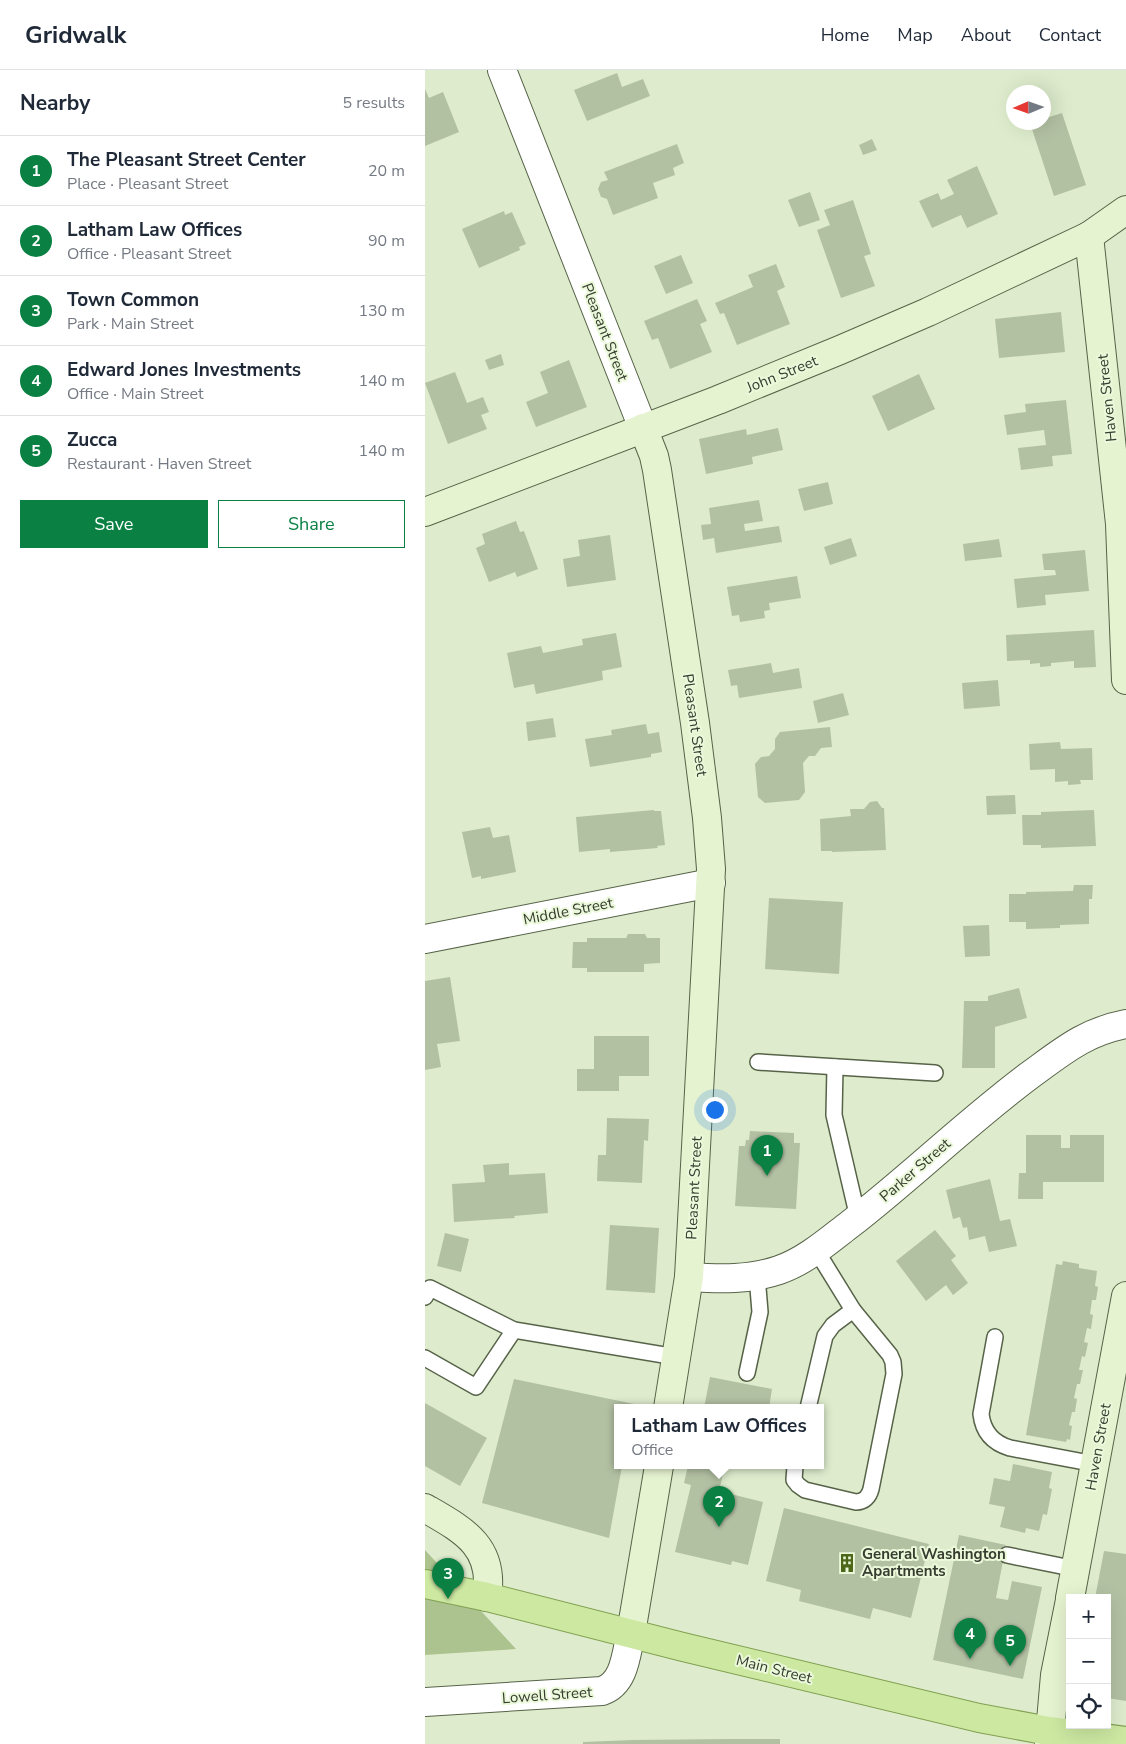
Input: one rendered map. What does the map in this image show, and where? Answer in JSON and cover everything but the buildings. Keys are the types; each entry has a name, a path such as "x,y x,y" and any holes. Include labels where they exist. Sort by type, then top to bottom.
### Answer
{"main road":[{"name":"Main Street","path":"425,1584 487,1597 979,1718 1049,1738 1126,1741"}],"street":[{"name":"Pleasant Street","path":"503,70 656,463 693,703 710,844 711,883 689,1277 669,1404"},
{"name":"John Street","path":"425,512 718,400 928,312 1089,236 1126,210"},
{"name":"Haven Street","path":"1089,236 1120,524 1126,680"},
{"name":"Middle Street","path":"425,939 711,883"},
{"name":"Parker Street","path":"689,1277 731,1279 757,1276 789,1267 816,1250 858,1218 967,1125 1074,1043 1094,1033 1126,1024"},
{"name":"Haven Street","path":"1071,1594 1126,1296"},
{"path":"631,1633 658,1469"},
{"path":"425,1508 464,1531 478,1547 483,1556 487,1571 489,1587 487,1597"},
{"name":"Haven Street","path":"1049,1738 1055,1675 1066,1619"},
{"name":"Lowell Street","path":"425,1702 605,1690 616,1682 620,1674 631,1633"}],"lane":[{"path":"758,1062 935,1073"},
{"path":"835,1066 834,1115 858,1218"},
{"path":"795,1469 795,1480 805,1490 855,1502 867,1498 871,1492 894,1374 891,1355 853,1310 816,1250"},
{"path":"747,1373 760,1312 757,1276"},
{"path":"427,1290 514,1330 677,1357"},
{"path":"809,1404 825,1336 833,1325 853,1310"},
{"path":"425,1358 476,1387 514,1330"},
{"path":"995,1337 981,1414 987,1433 997,1443 1010,1448 1095,1464"},
{"path":"1007,1555 1076,1569"}],"green space":[{"path":"425,1550 516,1649 425,1655"}],"place":[{"name":"The Pleasant Street Center","path":"767,1176"},
{"name":"Latham Law Offices","path":"719,1527"},
{"name":"General Washington Apartments","path":"847,1563"},
{"name":"Town Common","path":"448,1599"},
{"name":"Edward Jones Investments","path":"970,1659"},
{"name":"Zucca","path":"1010,1666"}]}
